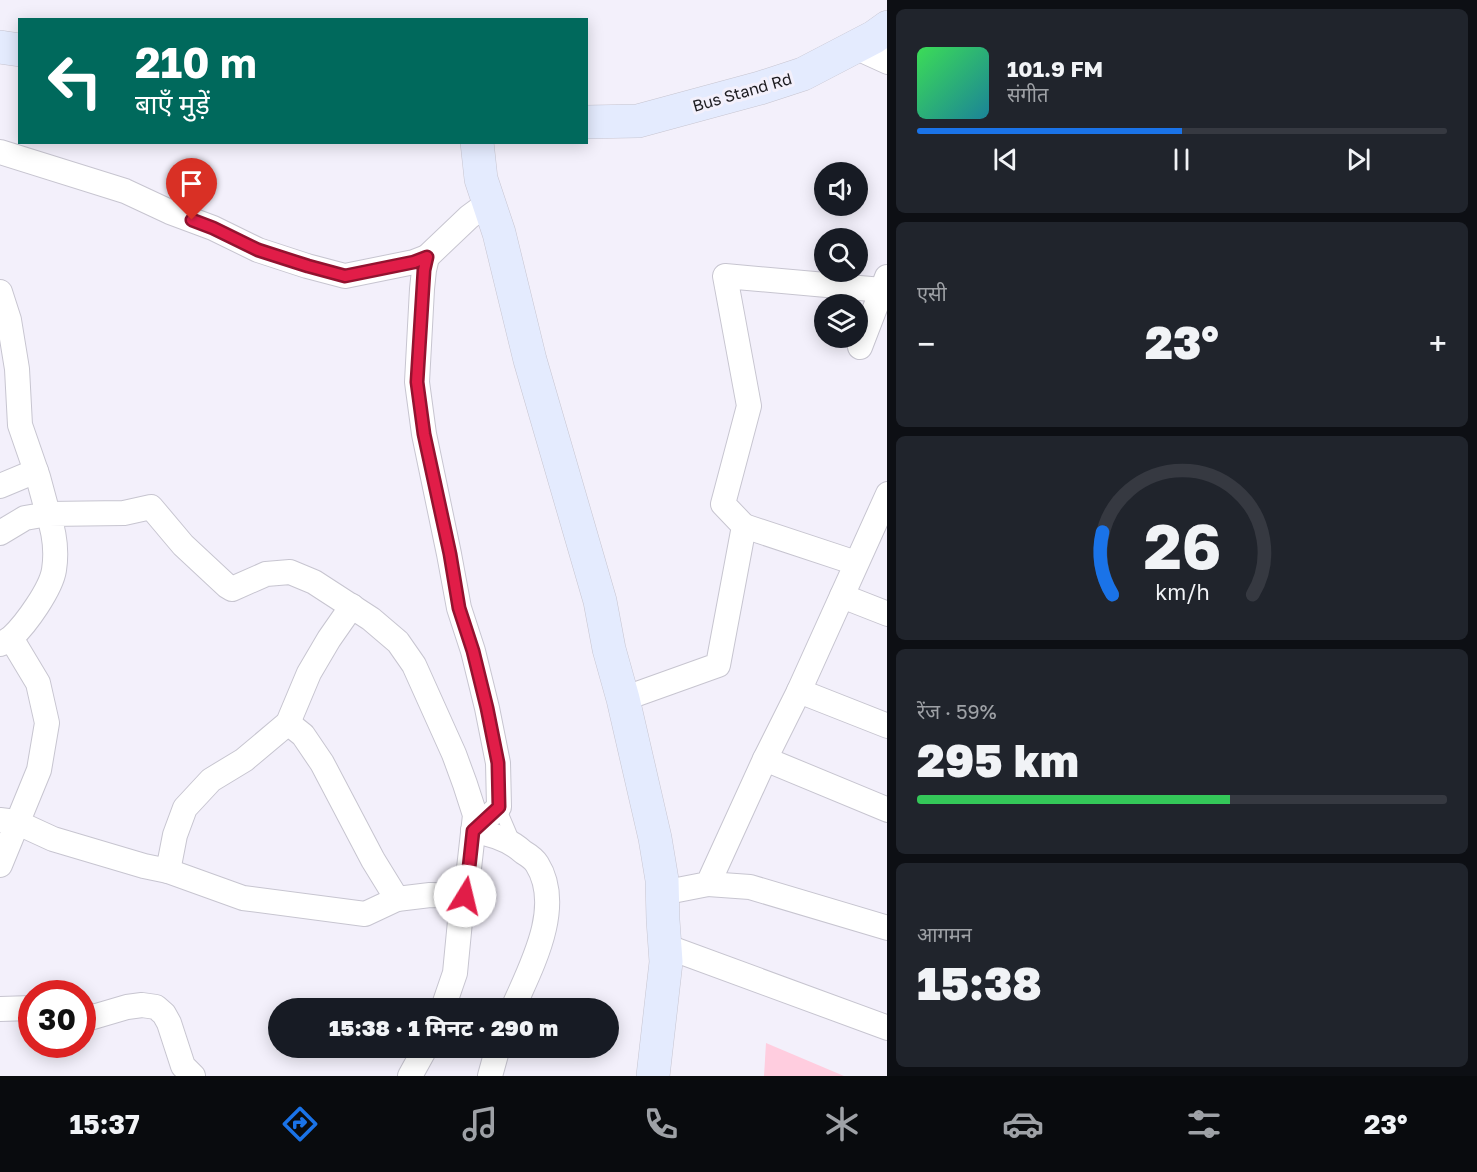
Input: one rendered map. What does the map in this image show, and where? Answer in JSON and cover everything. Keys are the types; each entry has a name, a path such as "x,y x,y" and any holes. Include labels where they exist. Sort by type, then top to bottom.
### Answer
{"street":[{"name":"Bus Stand Rd","path":"588,122 638,121 760,88 803,74 887,28"},
{"path":"0,47 18,50"},
{"path":"855,47 887,62"},
{"path":"477,144 481,179 498,233 530,360 600,601 609,649 624,699 655,838 662,880 666,962 653,1076"},
{"path":"0,152 125,191 170,212 213,228 258,250 345,276 414,262 427,257 469,217 488,203"},
{"path":"427,257 424,270 417,382 424,434 450,554 459,608 473,651 498,763 499,807 473,831"},
{"path":"856,563 744,526 723,504 749,406 725,276 885,282 868,326"},
{"path":"0,292 9,320 17,369 20,425 36,471 54,536 55,556 54,572 39,605 6,641 38,683 47,723 39,770 8,821 0,865"},
{"path":"0,486 36,471"},
{"path":"708,884 886,502"},
{"path":"0,533 25,518 48,514 124,513 152,507 183,545 232,589 266,574 290,572 314,582 371,619 398,642 414,665 465,784 475,815 455,973 446,998"},
{"path":"624,699 718,665 744,526"},
{"path":"842,596 887,614"},
{"path":"168,871 175,835 185,808 211,780 244,760 288,723 309,673 351,606"},
{"path":"799,691 887,726"},
{"path":"288,723 303,735 322,762 373,860 397,899"},
{"path":"765,759 887,810"},
{"path":"8,821 53,839 168,871 243,898 365,914 397,899 430,895 465,896"},
{"path":"473,831 490,834 516,845 536,863 545,884 548,911 536,955 517,998"},
{"path":"662,892 708,884 750,887 887,928"},
{"path":"664,946 887,1028"},
{"path":"96,1016 128,1007 142,1005 156,1007 169,1023 183,1066 193,1076"},
{"path":"0,1009 18,1008"},
{"path":"410,1076 420,1058"},
{"path":"490,1076 495,1058"}],"lane":[{"path":"499,807 516,845"}],"shaded area":[{"path":"766,1043 844,1076 764,1076"}],"route":[{"path":"192,220 258,250 345,276 414,262 427,257 424,270 417,382 424,434 450,554 459,608 483,689 498,763 499,807 473,831 465,896"}]}
